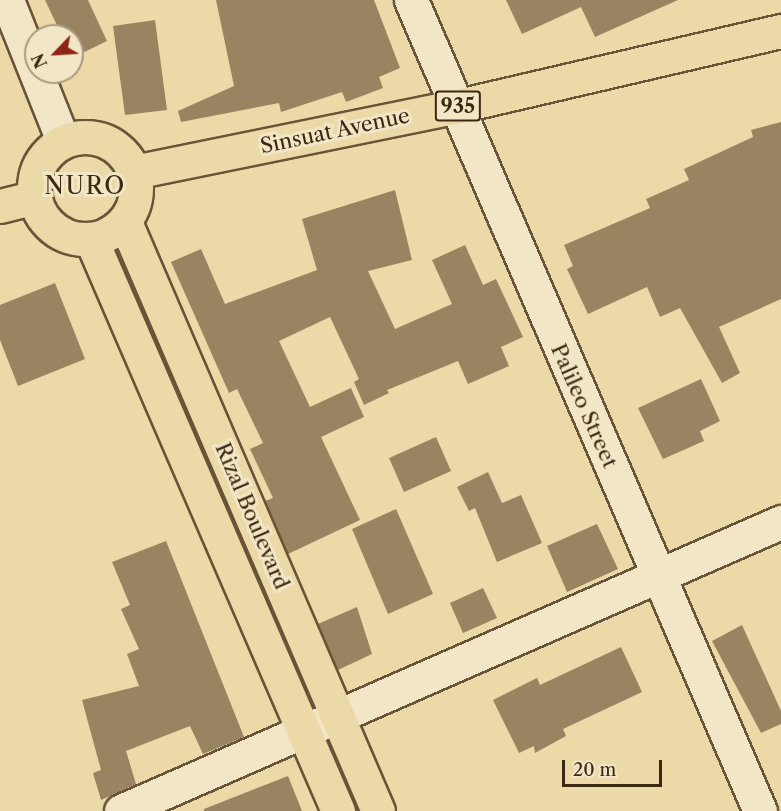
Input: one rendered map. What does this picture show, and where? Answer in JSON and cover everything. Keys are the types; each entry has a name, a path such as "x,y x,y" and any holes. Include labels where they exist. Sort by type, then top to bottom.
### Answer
{"main road":[{"name":"Sinsuat Avenue","path":"134,172 454,107 781,31"},
{"path":"79,137 113,145 134,172 134,207 125,222 91,239 61,234 49,224 35,197 39,165 63,141 79,137"},
{"path":"0,206 35,197"},
{"name":"Rizal Boulevard","path":"125,222 378,811"},
{"name":"Rizal Boulevard","path":"91,239 338,811"}],"street":[{"path":"6,0 63,141"},
{"name":"Palileo Street","path":"411,0 454,107 760,811"},
{"path":"121,811 781,522"}],"building":[{"path":"45,0 88,0 107,41 84,52 84,24 56,24"},
{"path":"216,0 374,0 400,68 379,77 383,88 346,102 342,92 281,112 279,103 181,122 178,111 234,86"},
{"path":"506,0 678,0 595,37 581,7 522,34"},
{"path":"155,20 167,110 125,115 113,26"},
{"path":"781,122 781,299 719,327 740,373 722,383 680,308 660,317 647,287 588,314 567,269 573,266 564,245 650,208 646,199 689,180 684,169 753,137 751,130"},
{"path":"395,190 412,260 368,271 395,329 452,304 432,260 465,245 483,285 496,279 523,337 501,347 509,366 468,384 458,361 387,390 389,393 364,405 354,382 359,379 330,317 279,341 310,407 351,388 364,417 321,437 360,520 288,554 265,501 273,498 250,449 263,443 237,389 229,393 171,262 201,249 225,304 317,270 302,219"},
{"path":"55,283 85,359 18,386 0,340 0,305"},
{"path":"701,379 720,421 700,431 704,441 663,459 638,408"},
{"path":"436,437 451,471 404,492 389,458"},
{"path":"488,472 502,503 521,495 542,543 497,562 475,508 469,511 457,487"},
{"path":"396,509 433,594 388,614 352,529"},
{"path":"597,524 618,569 567,592 547,546"},
{"path":"166,541 244,737 203,754 190,726 126,751 136,784 101,800 93,773 101,770 82,700 139,686 127,654 139,649 121,609 130,605 112,562"},
{"path":"483,588 497,618 463,633 450,603"},
{"path":"357,607 372,654 338,670 318,624"},
{"path":"742,625 781,711 781,724 761,733 712,641"},
{"path":"621,647 642,692 563,729 566,736 535,753 534,746 519,753 493,700 537,678 540,685"},
{"path":"288,776 302,811 204,811 204,809"}],"district":[{"name":"NURO","path":"85,186"}]}
